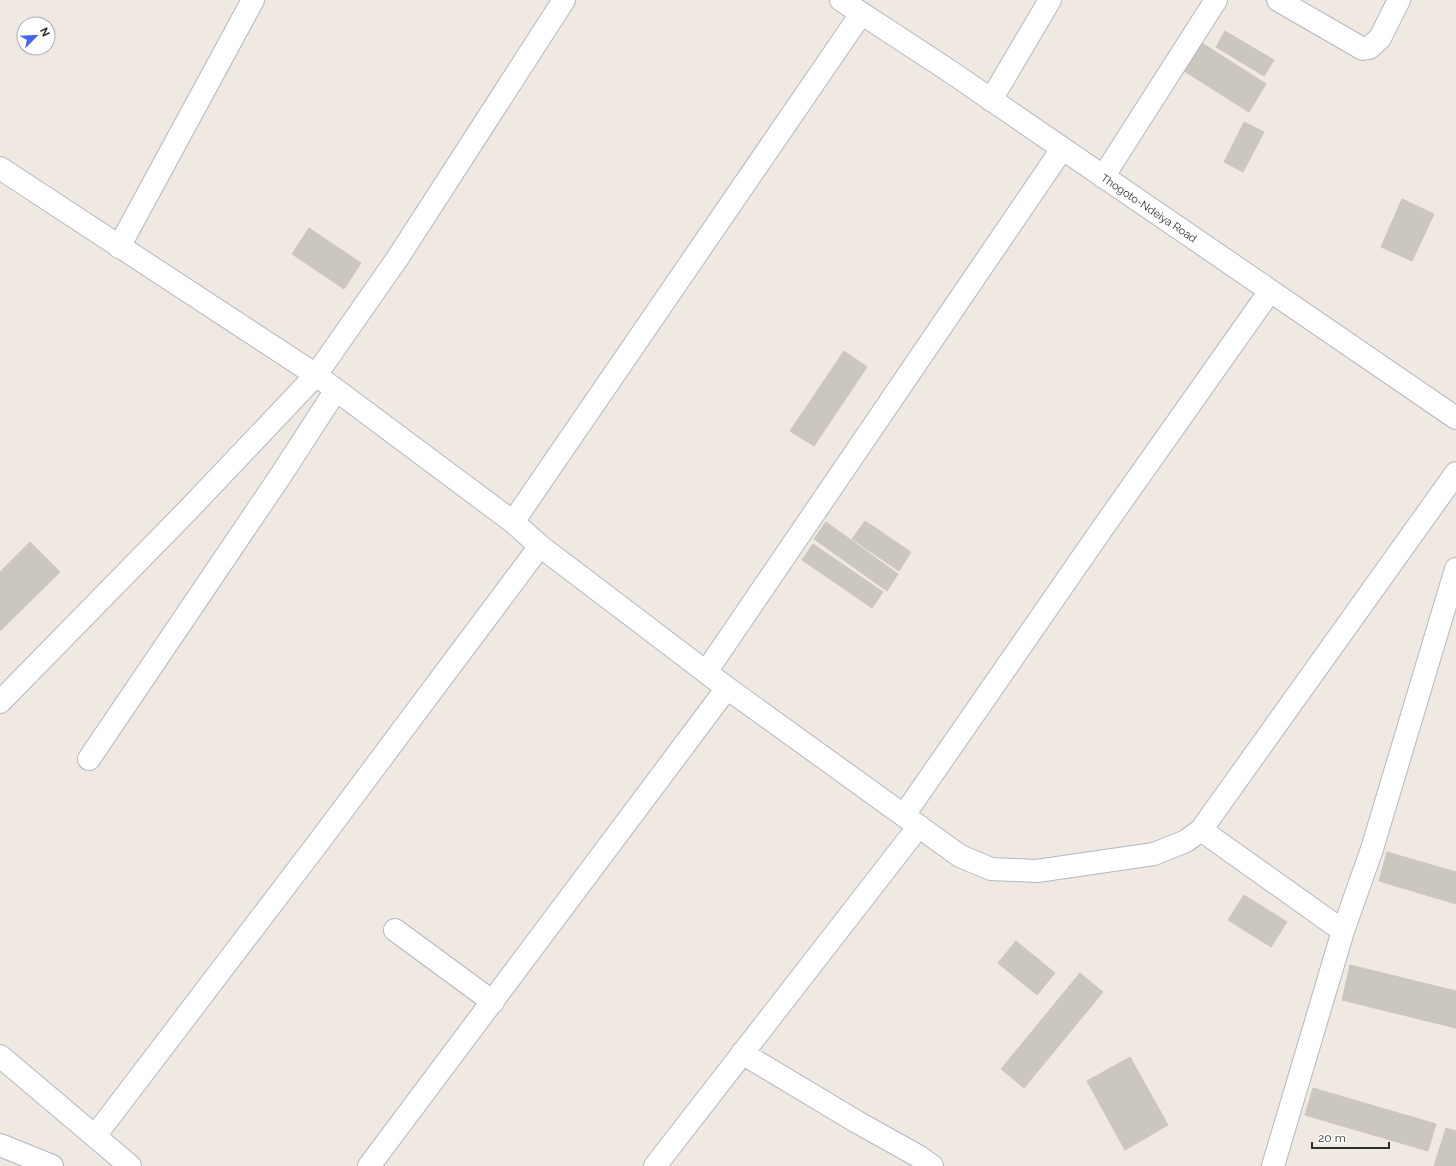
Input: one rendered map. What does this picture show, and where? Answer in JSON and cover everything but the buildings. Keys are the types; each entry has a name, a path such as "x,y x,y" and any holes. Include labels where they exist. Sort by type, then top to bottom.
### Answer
{"street":[{"path":"119,247 253,0"},
{"path":"0,702 185,514 316,375 397,259 564,0"},
{"name":"Thogoto-Ndeiya Road","path":"841,0 991,100 1456,418"},
{"path":"991,100 1050,0"},
{"path":"1103,177 1216,0"},
{"path":"1278,0 1363,49 1369,48 1380,38 1399,0"},
{"path":"513,522 861,14"},
{"path":"706,672 1062,149"},
{"path":"0,168 316,375 513,522 540,546 727,688 960,856 991,869 1037,871 1154,854 1186,841 1201,830 1454,479"},
{"path":"655,1166 742,1053 912,821 1102,529 1270,291"},
{"path":"89,760 277,482 336,390"},
{"path":"95,1136 318,844 540,546"},
{"path":"1273,1166 1343,931 1372,849 1456,570"},
{"path":"370,1166 727,688"},
{"path":"1201,830 1343,931"},
{"path":"395,930 493,1002"},
{"path":"742,1053 857,1122 918,1156 932,1166"},
{"path":"0,1056 130,1166"},
{"path":"0,1145 52,1166"}]}
